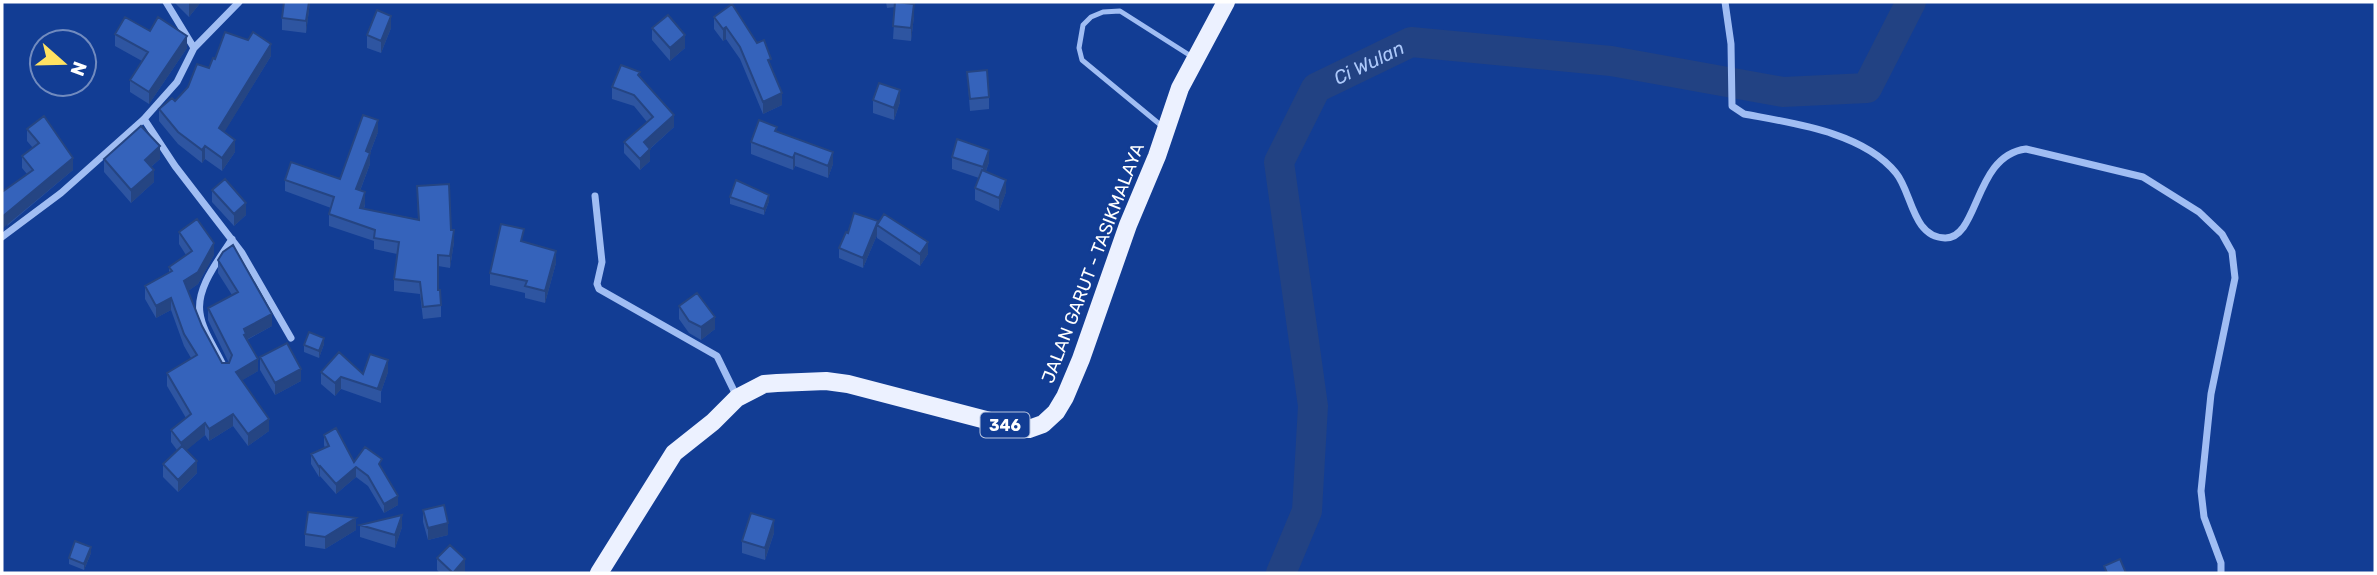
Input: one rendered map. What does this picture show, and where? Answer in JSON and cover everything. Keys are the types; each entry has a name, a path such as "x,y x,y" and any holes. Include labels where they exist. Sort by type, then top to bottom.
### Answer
{"main road":[{"name":"JALAN GARUT - TASIKMALAYA","path":"599,573 674,453 713,422 737,398 764,384 825,381 899,396 1009,426 1029,429 1043,424 1065,397 1180,88 1226,2"}],"street":[{"path":"166,2 194,48"},
{"path":"2,237 61,193 144,118 177,82 194,48 239,2"},
{"path":"1726,2 1731,44 1732,106 1744,114 1848,138 1877,156 1899,178 1923,228 1934,235 1945,238 1965,227 1994,166 2013,150 2026,149 2143,177 2199,212 2222,234 2232,252 2235,278 2211,394 2201,491 2204,517 2221,563 2221,573"},
{"path":"144,118 174,166 242,253 291,338"},
{"path":"594,197 602,262 597,284 599,289 717,356 737,398"},
{"path":"226,370 201,319 199,304 204,286 232,239"}],"lane":[{"path":"1166,130 1082,60 1079,48 1083,25 1091,17 1103,12 1119,11 1197,60"}],"building":[{"path":"284,2 309,2 306,21 282,18"},
{"path":"895,2 914,4 911,28 893,26"},
{"path":"732,4 757,43 764,40 771,59 768,60 782,93 763,102 740,47 726,27 723,29 714,17"},
{"path":"377,10 391,16 381,41 367,35"},
{"path":"668,15 685,35 670,48 652,28"},
{"path":"125,17 150,31 158,17 187,36 149,92 130,80 148,52 115,34"},
{"path":"225,32 248,40 253,32 271,44 219,128 235,140 222,158 205,146 202,150 178,132 159,109 172,98 175,101 188,87 197,64 209,68"},
{"path":"621,65 640,72 638,75 674,115 644,142 650,149 640,159 624,142 653,117 634,95 612,87"},
{"path":"987,70 989,97 970,99 967,72"},
{"path":"879,83 900,90 894,108 873,100"},
{"path":"363,115 378,120 366,151 370,153 356,189 365,192 360,208 419,220 417,186 449,184 451,230 454,230 450,256 438,255 441,305 423,307 420,282 394,279 399,242 374,238 375,230 329,214 334,197 285,180 291,162 340,179"},
{"path":"44,116 73,158 2,217 2,192 33,170 22,156 39,143 27,129"},
{"path":"759,120 777,127 775,131 833,152 828,166 795,153 793,158 751,142"},
{"path":"141,126 160,146 145,160 154,170 131,190 104,159"},
{"path":"957,139 989,150 983,167 952,157"},
{"path":"982,170 1006,180 999,198 975,188"},
{"path":"225,179 246,203 234,214 212,190"},
{"path":"736,180 769,195 764,209 730,197"},
{"path":"854,213 878,221 863,258 839,248 846,232 848,233"},
{"path":"884,214 928,242 920,254 877,225"},
{"path":"197,219 214,243 198,272 184,281 202,326 222,363 229,363 232,355 208,308 238,292 218,260 223,252 233,245 272,314 244,329 244,335 258,359 236,372 269,419 248,434 233,414 209,429 205,423 181,443 171,430 191,414 167,373 197,355 184,334 171,298 156,306 145,286 172,271 169,267 192,251 179,232"},
{"path":"501,224 524,229 521,241 556,251 545,291 525,286 527,281 490,273"},
{"path":"697,293 715,317 701,327 689,321 679,306"},
{"path":"309,332 324,338 319,351 304,345"},
{"path":"287,343 301,369 275,383 260,357"},
{"path":"339,352 363,374 370,354 388,360 378,388 381,390 341,377 335,383 321,372"},
{"path":"336,428 354,462 365,447 382,459 379,464 398,496 384,504 368,476 356,467 336,484 319,467 311,454 329,446 324,435"},
{"path":"182,446 197,461 178,480 163,464"},
{"path":"444,505 448,523 428,528 423,510"},
{"path":"308,512 356,518 325,537 305,534"},
{"path":"751,513 774,520 765,548 742,541"},
{"path":"402,515 395,535 360,525"},
{"path":"75,541 91,547 84,564 69,558"},
{"path":"450,545 465,559 453,573 437,558"},
{"path":"2120,559 2126,573 2107,573 2104,566"}],"waterway":[{"name":"Ci Wulan","path":"1281,573 1307,511 1313,406 1279,162 1316,88 1411,42 1611,61 1783,92 1867,88 1911,2"}]}
